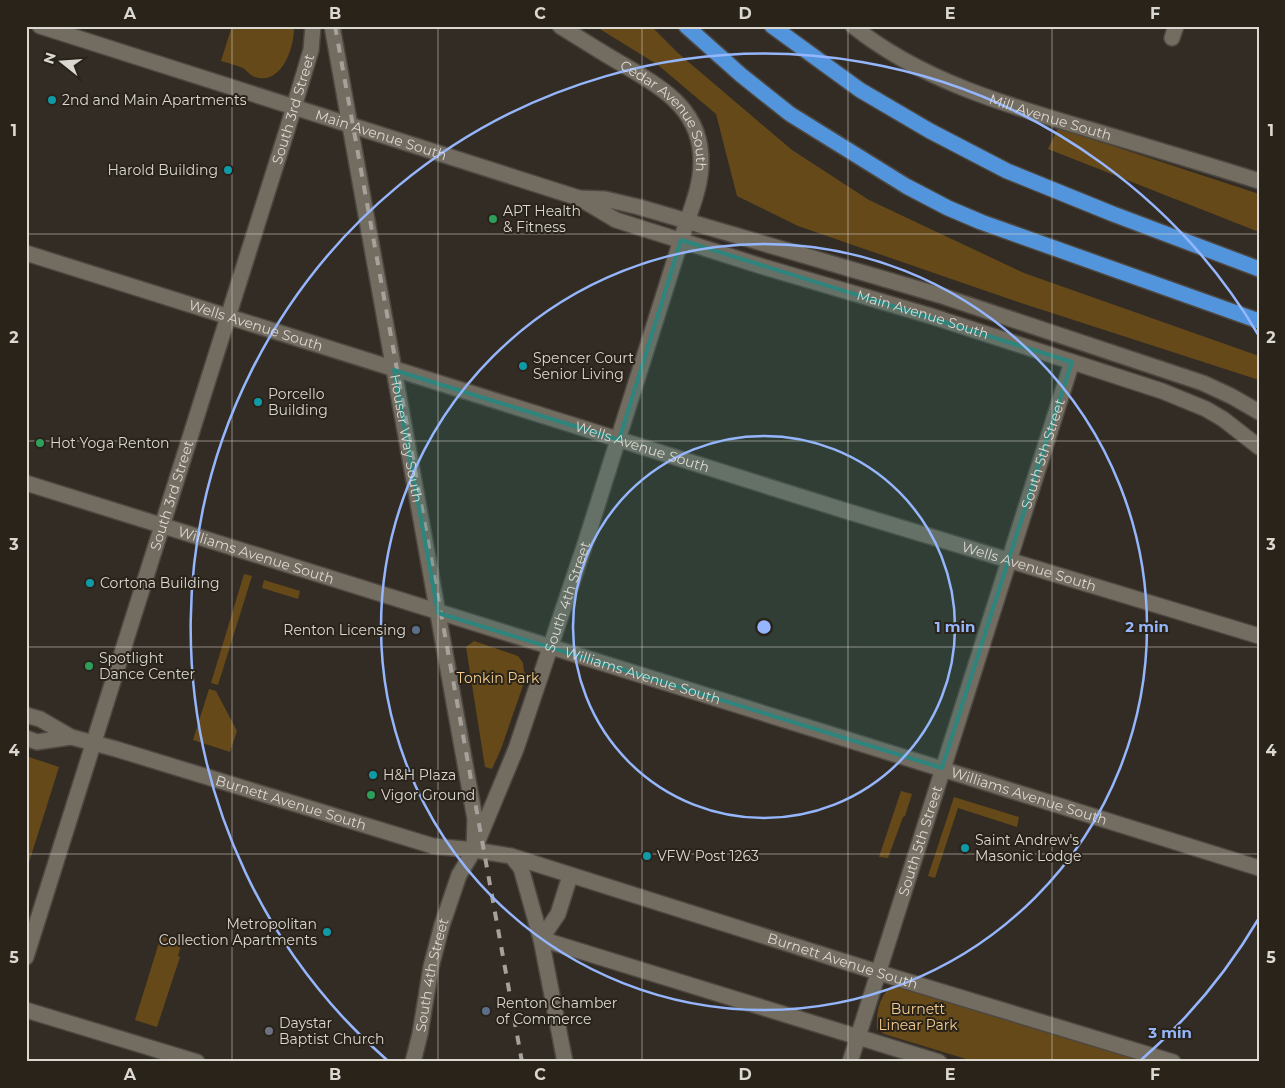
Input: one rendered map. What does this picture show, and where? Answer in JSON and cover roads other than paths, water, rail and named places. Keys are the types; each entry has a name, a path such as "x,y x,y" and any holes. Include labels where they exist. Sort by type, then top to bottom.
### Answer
{"highway":[{"path":"686,26 741,75 790,114 906,186 939,204 981,222 1259,321"},
{"path":"772,26 860,90 930,131 1007,171 1113,214 1259,269"}],"street":[{"name":"Main Avenue South","path":"40,26 579,198 616,220 931,316 1162,391 1206,409 1223,419 1259,447"},
{"name":"Houser Way South","path":"332,26 475,819 474,850"},
{"name":"Cedar Avenue South","path":"560,26 666,91 683,108 696,134 701,161 700,175 681,240"},
{"name":"Mill Avenue South","path":"853,26 867,38 900,58 960,88 1014,107 1259,181"},
{"name":"South 3rd Street","path":"27,952 294,107 310,50 313,30"},
{"name":"Main Avenue South","path":"579,198 605,199 639,207 939,295 1204,383 1259,412"},
{"name":"South 4th Street","path":"413,1062 420,1034 431,967 442,926 459,875 474,850 516,748 586,541 681,240"},
{"name":"Wells Avenue South","path":"26,253 1008,562 1259,636"},
{"name":"South 5th Street","path":"850,1062 1072,362"},
{"path":"1231,396 1259,398"},
{"name":"Williams Avenue South","path":"26,483 438,613 550,645 1259,868"},
{"name":"Burnett Avenue South","path":"26,714 40,719 71,737 433,846 474,850 513,858 1173,1062"},
{"name":"Burnett Avenue South","path":"26,738 37,742 71,737"},
{"path":"513,858 521,868 541,939 566,1062"},
{"path":"541,939 558,914 570,876"},
{"path":"541,939 939,1062"},
{"path":"26,1010 197,1062"}],"railway":[{"path":"335,26 522,1062"}],"place":[{"name":"2nd and Main Apartments","path":"52,100"},
{"name":"Harold Building","path":"228,170"},
{"name":"APT Health & Fitness","path":"493,219"},
{"name":"Spencer Court Senior Living","path":"523,366"},
{"name":"Porcello Building","path":"258,402"},
{"name":"Hot Yoga Renton","path":"40,443"},
{"name":"Cortona Building","path":"90,583"},
{"name":"Renton Licensing","path":"416,630"},
{"name":"Spotlight Dance Center","path":"89,666"},
{"name":"H&H Plaza","path":"373,775"},
{"name":"Vigor Ground","path":"371,795"},
{"name":"Saint Andrew's Masonic Lodge","path":"965,848"},
{"name":"VFW Post 1263","path":"647,856"},
{"name":"Metropolitan Collection Apartments","path":"327,932"},
{"name":"Renton Chamber of Commerce","path":"486,1011"},
{"name":"Daystar Baptist Church","path":"269,1031"}],"park label":[{"name":"Tonkin Park","path":"498,678"},
{"name":"Burnett Linear Park","path":"918,1018"}]}
